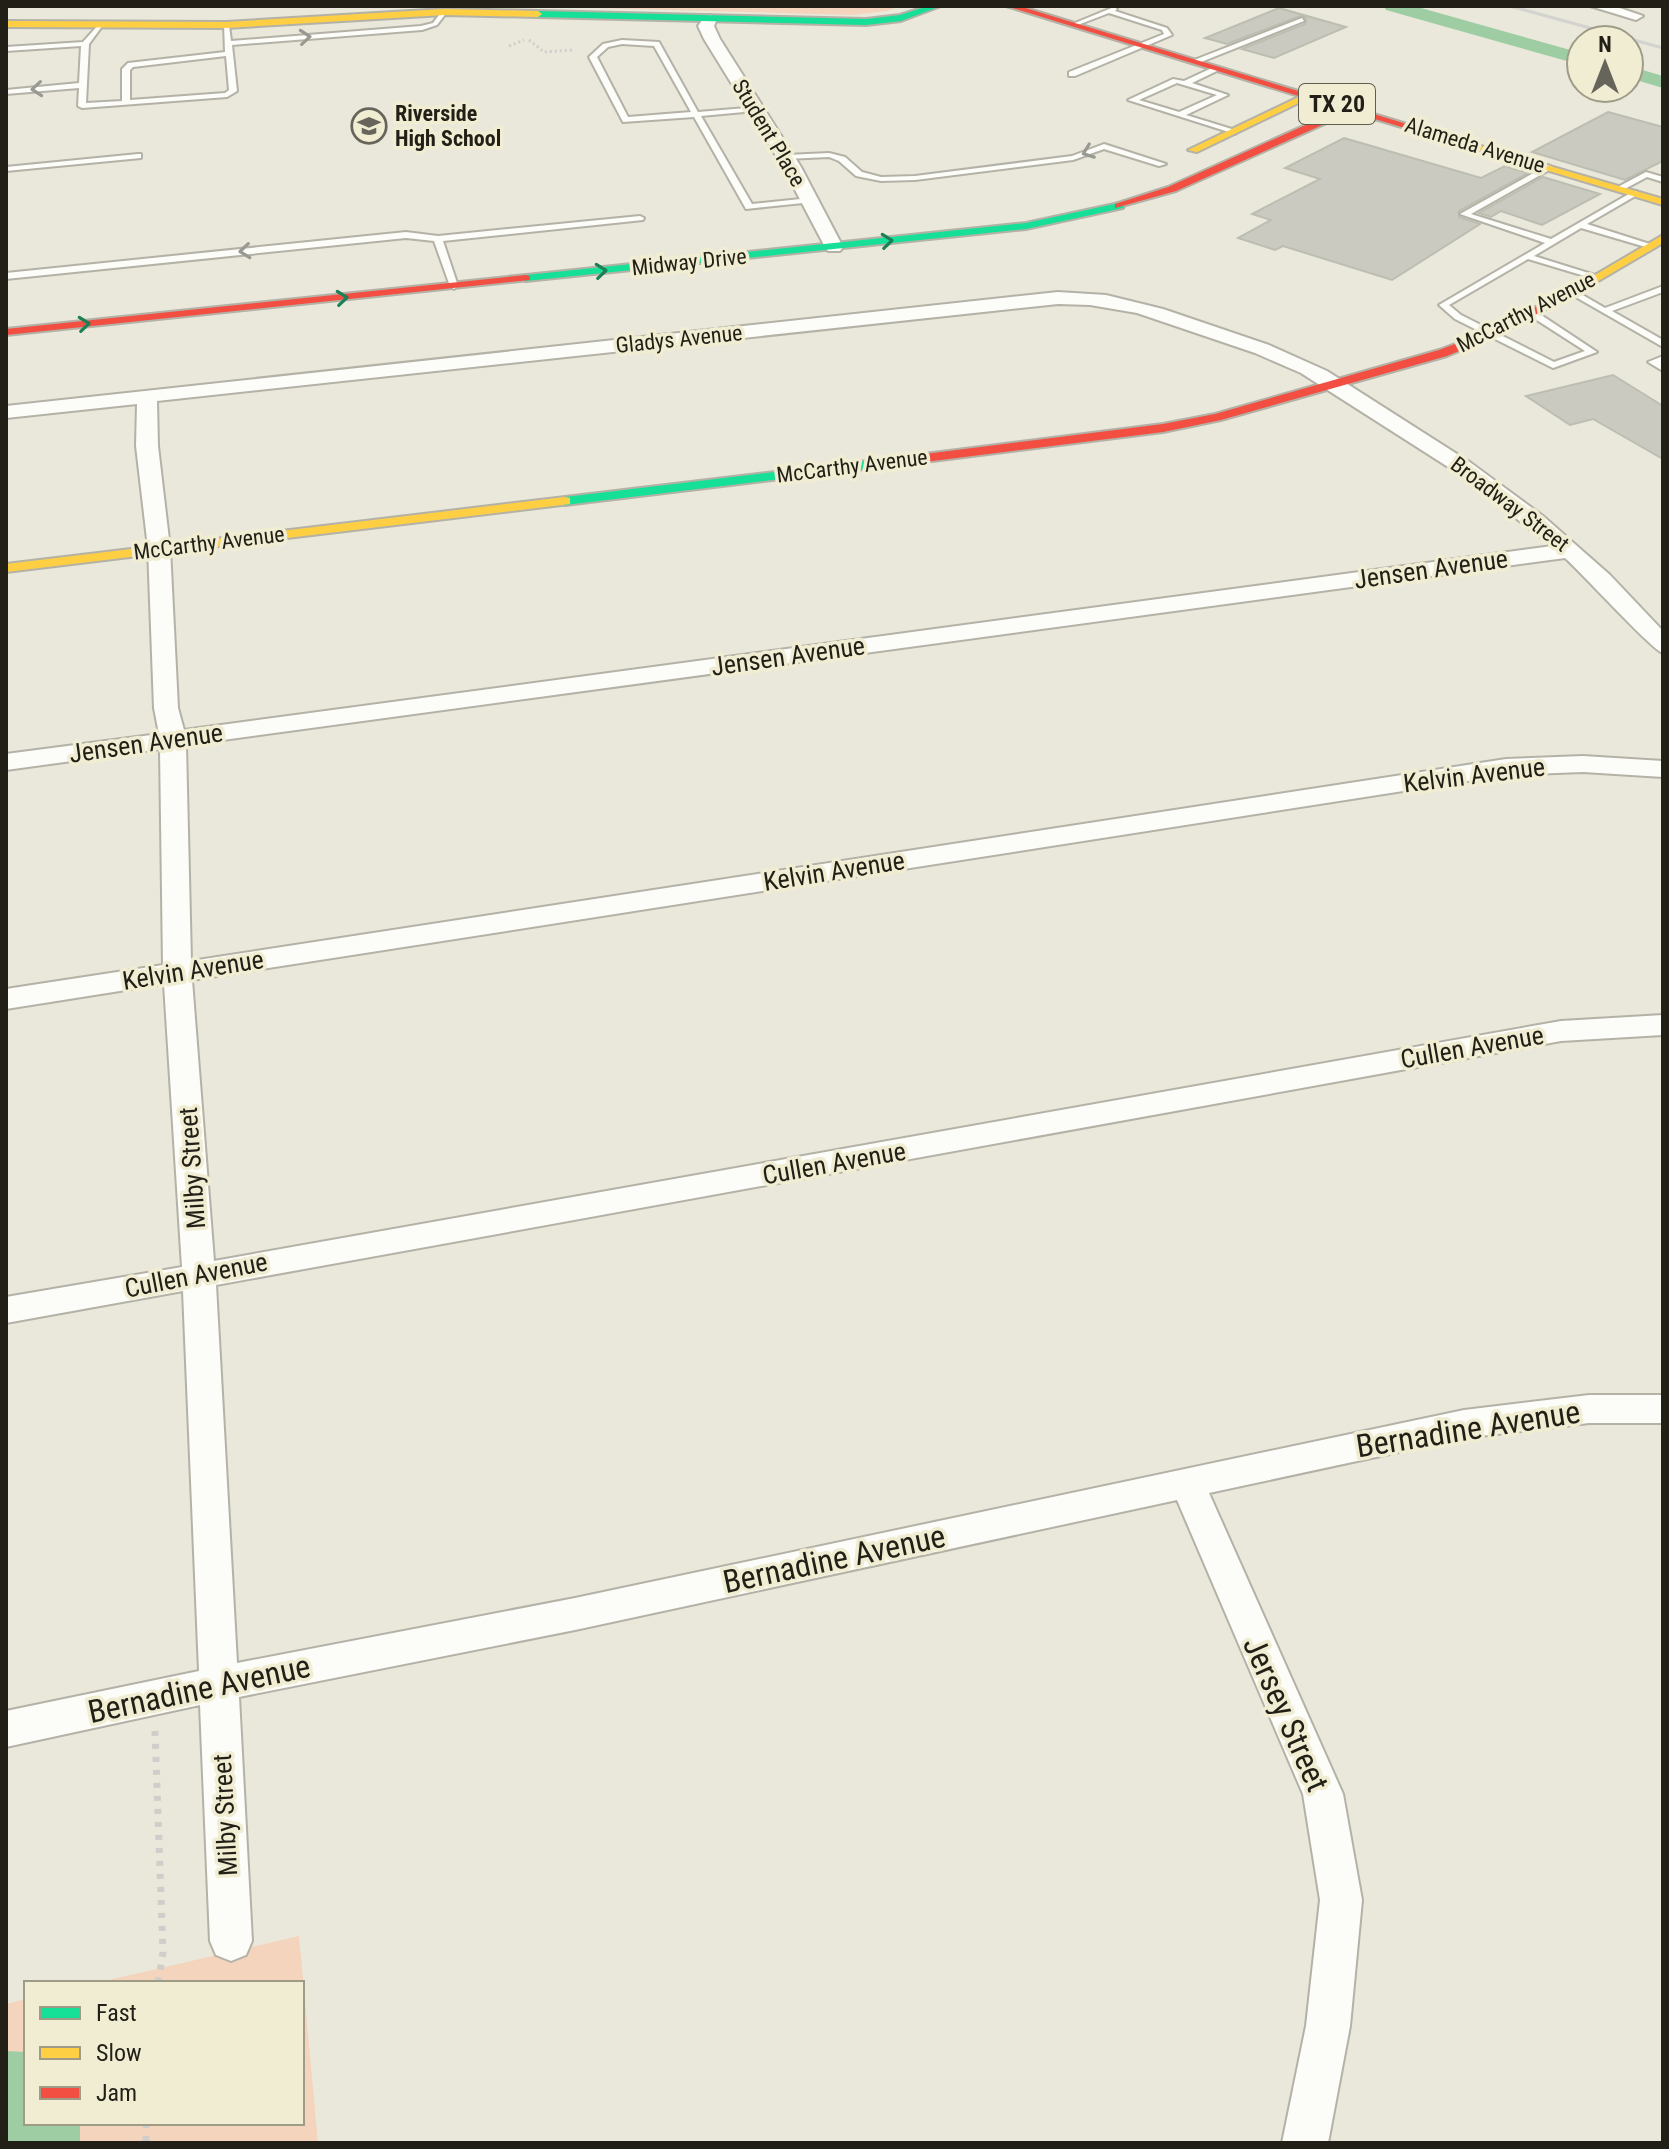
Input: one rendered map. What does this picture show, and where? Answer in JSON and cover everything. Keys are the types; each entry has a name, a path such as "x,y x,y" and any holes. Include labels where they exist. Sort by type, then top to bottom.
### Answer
{"street":[{"path":"6,24 100,25 227,34 444,12 866,22 901,18 937,6"},
{"name":"Alameda Avenue","path":"1010,6 1663,202"},
{"path":"1597,6 1636,16"},
{"name":"Student Place","path":"710,19 706,26 712,39 810,200 813,225 834,247"},
{"path":"1136,175 1308,96"},
{"name":"Midway Drive","path":"6,332 1026,226 1127,204 1224,168 1351,108"},
{"path":"813,225 849,221"},
{"name":"McCarthy Avenue","path":"6,568 1163,428 1278,403 1443,353 1532,313 1659,240"},
{"name":"Gladys Avenue","path":"6,412 1056,298 1105,300 1165,315 1295,362 1338,385"},
{"name":"Broadway Street","path":"1338,385 1517,504 1571,550 1645,623 1663,646"},
{"name":"Milby Street","path":"147,397 147,446 159,548 166,708 173,739 177,972 199,1273 231,1941"},
{"name":"Jensen Avenue","path":"6,762 1571,550"},
{"name":"Kelvin Avenue","path":"6,999 1506,767 1570,764 1663,769"},
{"name":"Cullen Avenue","path":"6,1310 199,1273 992,1136 1561,1031 1663,1025"},
{"name":"Bernadine Avenue","path":"6,1729 575,1614 1464,1424 1577,1410 1663,1409"},
{"name":"Jersey Street","path":"1188,1485 1323,1794 1341,1900 1328,2026 1305,2143"}],"lane":[{"path":"1073,25 1121,6"},
{"path":"1072,74 1164,38 1168,32 1153,24 1108,11"},
{"path":"1193,62 1302,20"},
{"path":"100,25 85,44 82,106 227,95 233,91 227,34"},
{"path":"755,109 695,114 626,120 593,57 598,50 620,41 656,44 695,114 749,207 810,200"},
{"path":"6,49 85,44"},
{"path":"126,103 126,69 131,65 227,54"},
{"path":"1185,83 1217,69"},
{"path":"1179,115 1224,95 1176,81 1132,100 1232,132"},
{"path":"6,92 83,85"},
{"path":"786,157 829,155 842,159 859,174 881,179 915,178 1073,158 1104,146 1162,164"},
{"path":"6,169 138,156"},
{"path":"1548,167 1464,214 1552,242"},
{"path":"1532,313 1592,352 1553,365 1458,317 1443,305 1580,225 1646,174 1663,180"},
{"path":"6,276 406,235 438,239 640,218"},
{"path":"1580,225 1659,240"},
{"path":"438,239 454,286"},
{"path":"1526,256 1595,278"},
{"path":"1604,311 1663,289"},
{"path":"1571,292 1663,344"},
{"path":"1663,359 1653,362 1663,368"}],"path":[{"path":"153,1698 163,1953 158,1981"}],"shaded area":[{"path":"519,6 902,6 852,15"},
{"path":"299,1936 303,1981 105,1981"},
{"path":"304,1990 318,2143 6,2143 6,2004 24,2000 24,2125 304,2125"},
{"path":"6,2051 24,2052 24,2125 80,2125 80,2143 6,2143"}],"building":[{"path":"1279,8 1346,27 1274,58 1242,49 1305,24 1303,15 1227,44 1205,38"},
{"path":"1608,112 1663,127 1663,161 1625,180 1532,152"},
{"path":"1344,138 1481,178 1505,166 1528,173 1459,211 1459,217 1480,224 1392,280 1283,246 1275,250 1238,238 1271,220 1252,214 1320,179 1285,168"},
{"path":"1543,177 1600,194 1542,225 1501,211 1491,217 1479,213"},
{"path":"1613,375 1663,406 1663,459 1593,419 1570,425 1526,396"}],"waterway":[{"path":"1393,6 1565,54"},
{"path":"1645,77 1663,82"}],"railway":[{"path":"1510,6 1663,48"}],"traffic: fast":[{"path":"538,14 866,22 901,18 937,6"},
{"path":"526,278 1026,226 1119,206"},
{"path":"565,501 901,461"}],"traffic: slow":[{"path":"6,24 226,25 444,12 538,14"},
{"path":"1193,150 1308,96"},
{"path":"1405,125 1663,202"},
{"path":"1567,295 1663,238"},
{"path":"6,568 565,501"}],"traffic: jam":[{"path":"1010,6 1405,125"},
{"path":"1119,206 1172,189 1351,108"},
{"path":"6,332 526,278"},
{"path":"901,461 1163,428 1217,417 1443,353 1491,334 1567,295"}],"place":[{"name":"Riverside High School","path":"369,126"}]}
